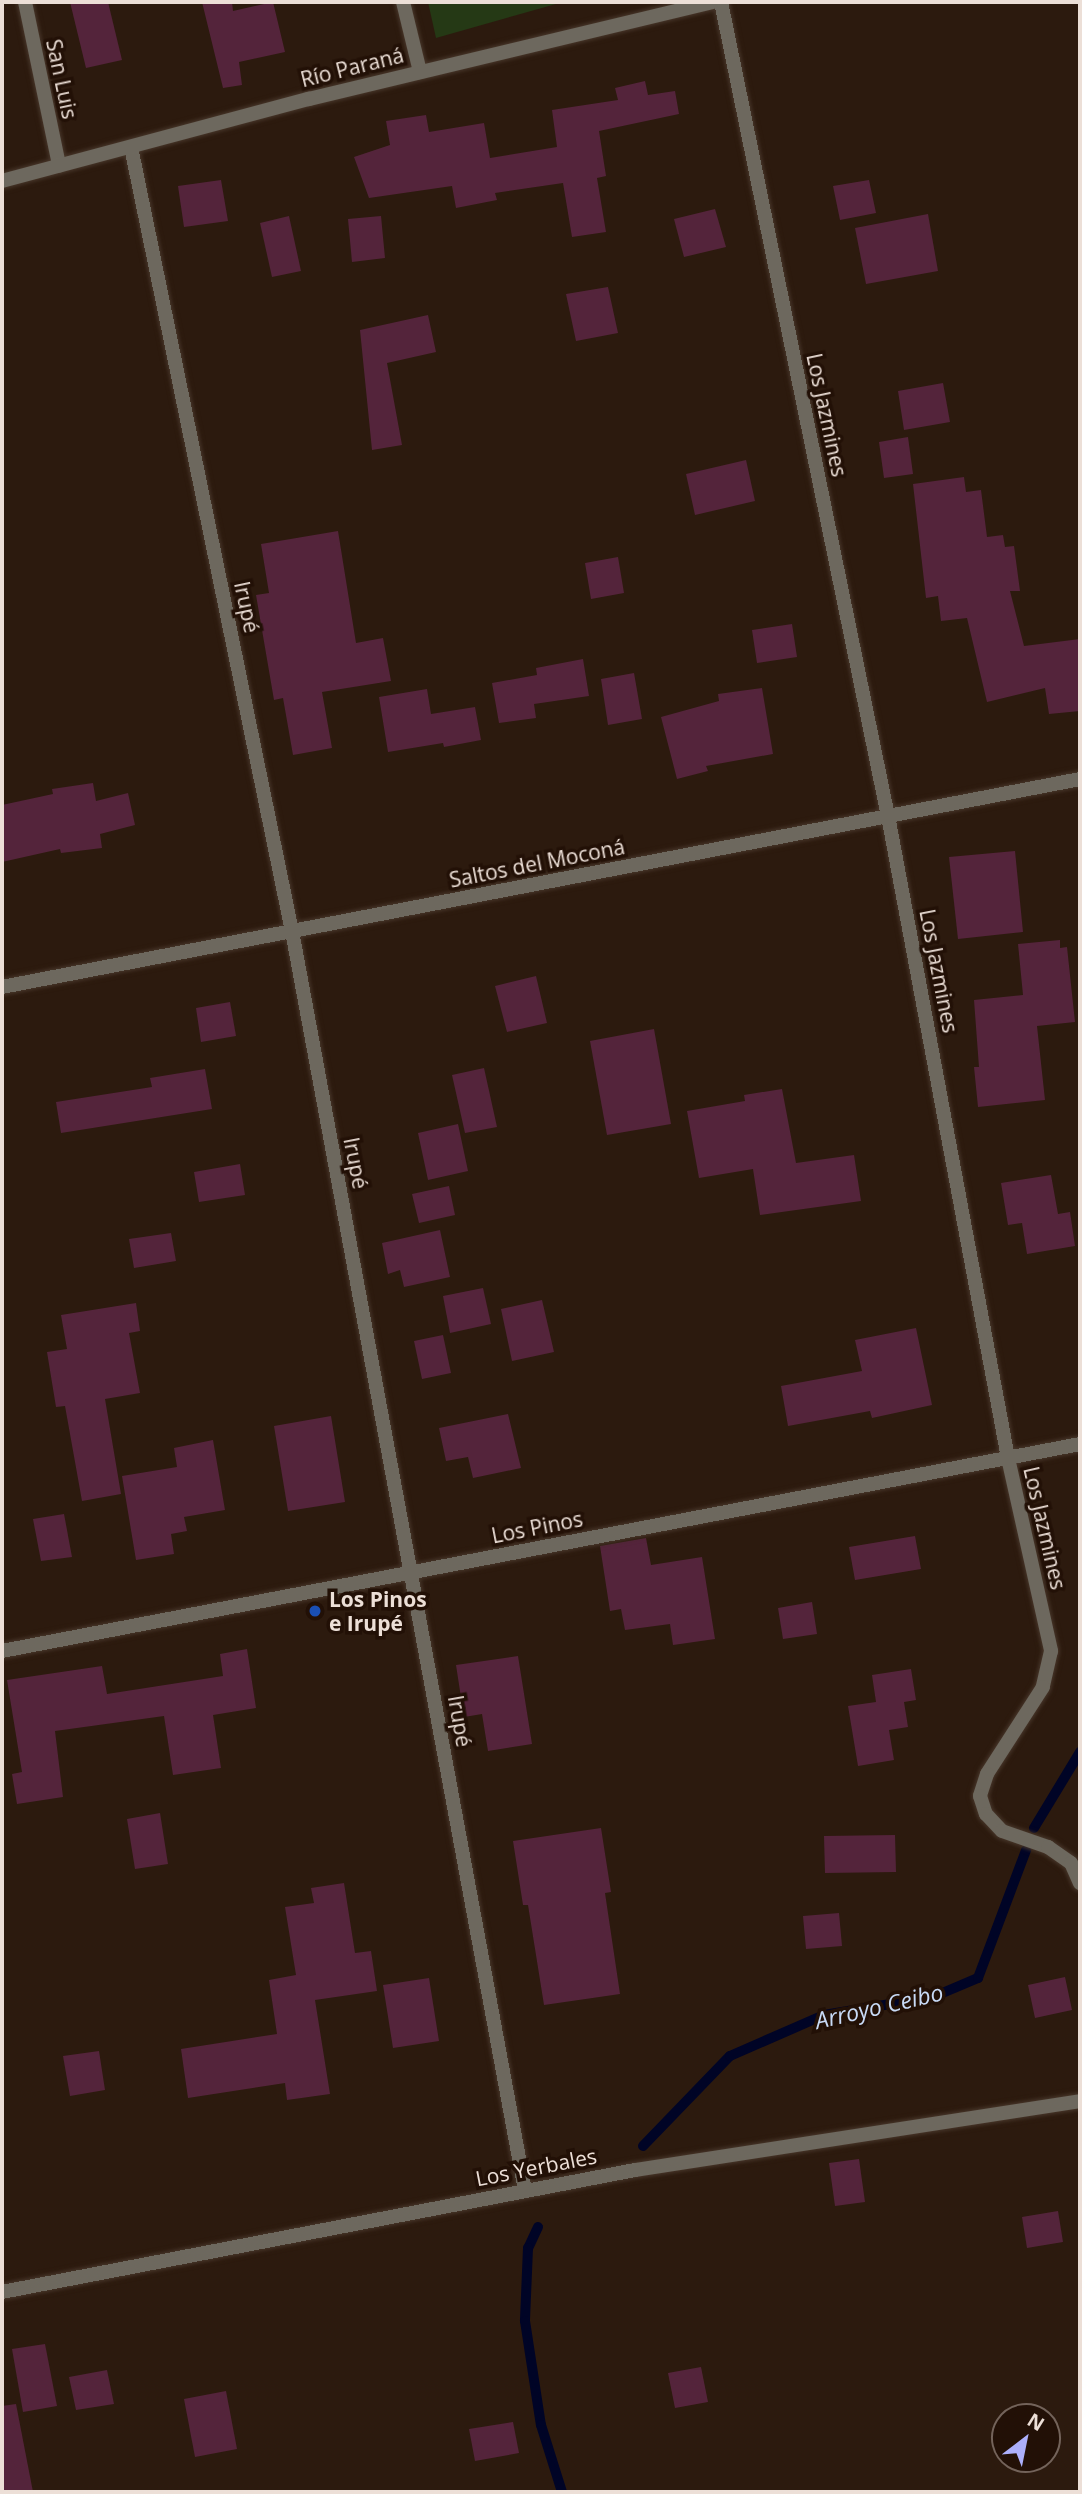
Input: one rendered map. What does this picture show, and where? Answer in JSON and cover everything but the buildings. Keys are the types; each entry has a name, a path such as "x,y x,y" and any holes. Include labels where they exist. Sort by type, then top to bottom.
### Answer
{"street":[{"name":"San Luis","path":"24,2 59,165"},
{"path":"403,2 420,72"},
{"name":"Río Paraná","path":"2,181 420,72 713,2"},
{"name":"Los Jazmines","path":"721,2 888,816 1007,1458 1051,1651 1043,1687 987,1774 980,1796 986,1814 1002,1832 1048,1847 1070,1863 1080,1882"},
{"name":"Irupé","path":"131,147 292,931 525,2190"},
{"name":"Saltos del Moconá","path":"2,987 1080,779"},
{"name":"Los Pinos","path":"2,1651 1080,1444"},
{"name":"Los Yerbales","path":"2,2292 635,2170 1080,2101"}],"green space":[{"path":"428,2 563,2 436,38"}],"waterway":[{"name":"Arroyo Ceibo","path":"1034,1828 1080,1752"},
{"name":"Arroyo Ceibo","path":"643,2146 730,2056 824,2015 933,1997 978,1978 1026,1850"},
{"name":"Arroyo Ceibo","path":"538,2227 528,2248 525,2321 541,2425 562,2492"}],"place":[{"name":"Los Pinos e Irupé","path":"315,1611"}]}
